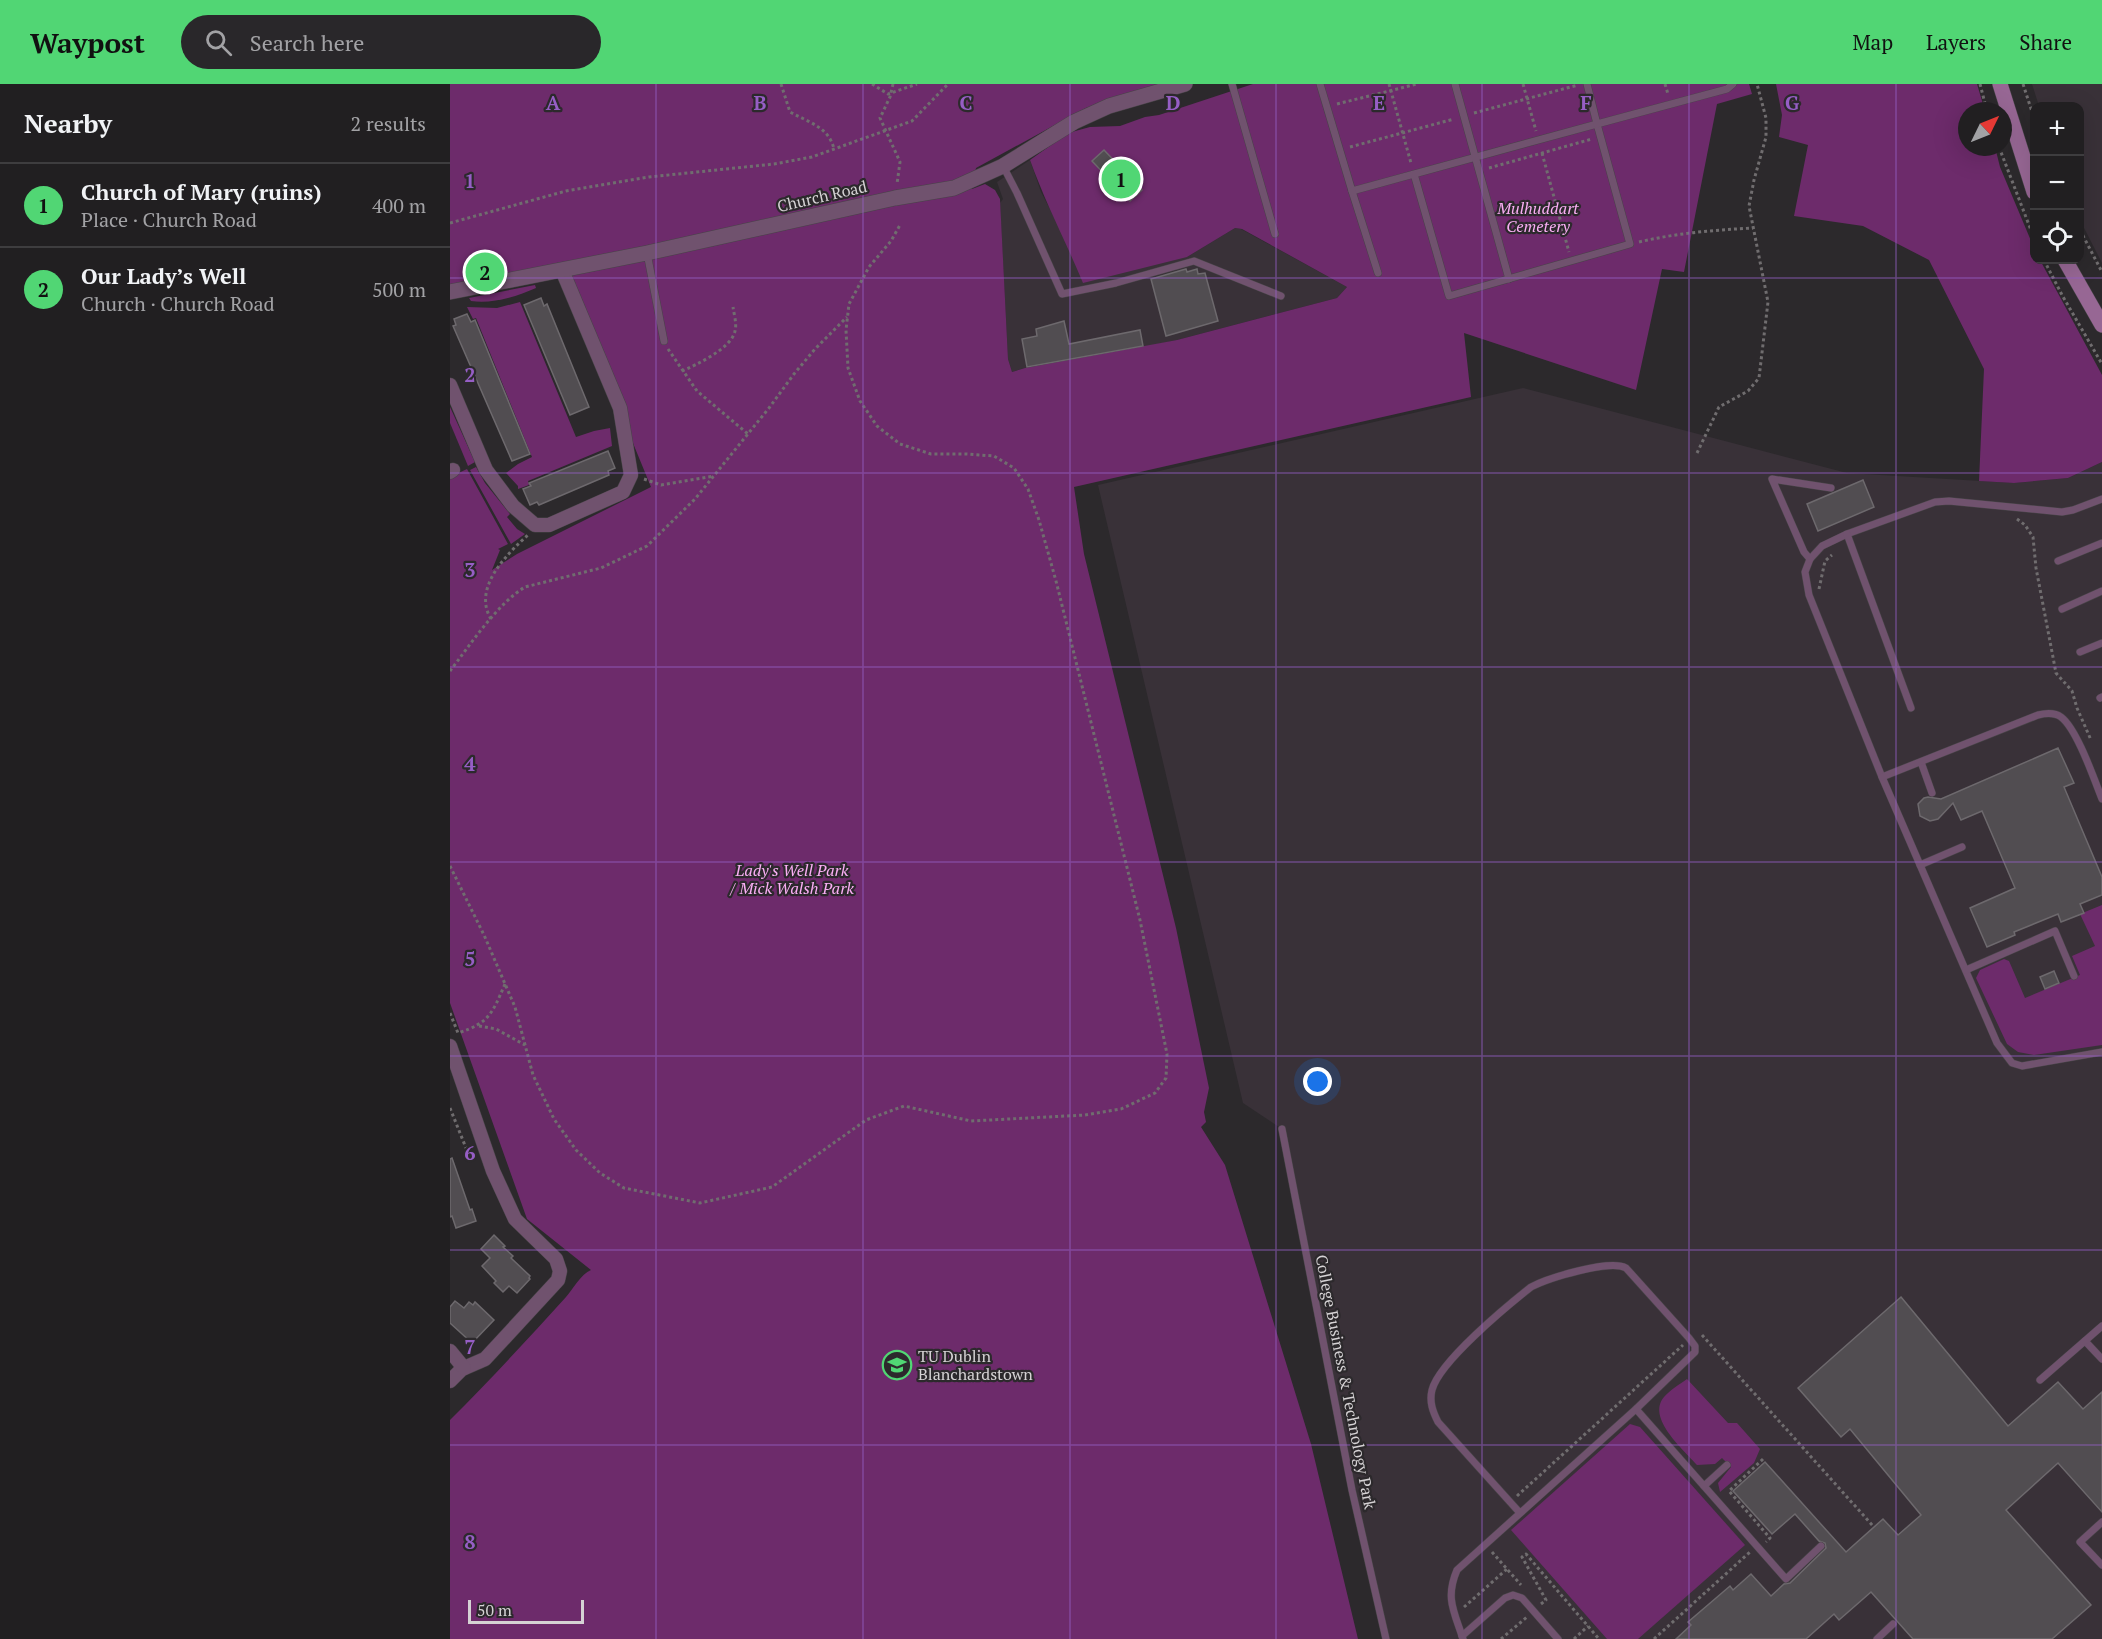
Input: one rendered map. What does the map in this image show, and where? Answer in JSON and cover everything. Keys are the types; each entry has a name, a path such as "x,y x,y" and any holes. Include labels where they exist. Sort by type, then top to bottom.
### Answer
{"main road":[{"path":"2000,84 2030,179"},
{"path":"2067,264 2102,325"}],"street":[{"name":"Church Road","path":"450,292 647,253 895,198 954,188 1002,166 1074,122 1109,106 1185,84"},
{"path":"450,385 486,470 513,506 535,525 549,525 623,492 631,475 620,408 562,270"},
{"path":"450,1046 456,1079 511,1213 556,1259 560,1271 558,1280 485,1359 464,1368 450,1382"},
{"path":"450,1351 464,1368"}],"lane":[{"path":"1232,84 1275,234"},
{"path":"1320,84 1378,273"},
{"path":"1455,84 1509,279"},
{"path":"1414,174 1449,296 1630,244 1587,84"},
{"path":"1352,191 1727,89 1733,84"},
{"path":"1002,166 1017,193 1062,294 1116,283 1194,261 1281,296"},
{"path":"647,253 664,341"},
{"path":"1810,559 1804,552 1772,478 1832,488"},
{"path":"2102,499 2062,512 1949,501 1935,502 1847,534 1822,546 1810,559 1805,572 1809,595 1882,777 1997,1043 2012,1063 2022,1066 2102,1052"},
{"path":"1847,534 1911,708"},
{"path":"2058,561 2102,543"},
{"path":"2062,609 2102,591"},
{"path":"2080,652 2102,643"},
{"path":"1882,777 2049,712 2060,716 2068,724 2102,798"},
{"path":"1921,762 1932,794"},
{"path":"1920,865 1962,847"},
{"path":"1966,970 2055,931 2074,976"},
{"name":"College Business & Technology Park","path":"1282,1129 1352,1491 1386,1639"},
{"path":"1520,1513 1438,1422 1431,1408 1431,1391 1450,1360 1531,1287 1610,1264 1619,1264 1626,1268 1689,1338 1695,1346 1695,1352 1635,1409 1520,1513 1456,1570 1450,1586 1451,1602 1462,1637 1505,1598 1513,1595 1522,1598 1558,1639"},
{"path":"2040,1380 2102,1326"},
{"path":"2085,1341 2102,1359"},
{"path":"1635,1409 1786,1579 1821,1546"},
{"path":"1704,1486 1727,1465"},
{"path":"2102,1522 2080,1542 2102,1565"},
{"path":"1877,1639 1893,1624"}],"path":[{"path":"782,84 790,112 824,130 832,141 834,149"},
{"path":"872,84 888,94 917,84"},
{"path":"893,84 892,92 879,118 900,162 895,198"},
{"path":"450,223 566,191 649,177 774,164 812,157 912,121 948,84"},
{"path":"1389,84 1414,174"},
{"path":"1327,107 1418,84"},
{"path":"1523,84 1538,140"},
{"path":"1697,453 1719,407 1748,391 1759,378 1768,302 1749,206 1766,137 1766,118 1756,84"},
{"path":"1980,84 1985,102"},
{"path":"2023,84 2030,106"},
{"path":"1478,170 1600,136"},
{"path":"1542,153 1572,261"},
{"path":"2002,156 2030,228"},
{"path":"450,866 484,935 515,1007 533,1075 554,1119 576,1150 600,1173 624,1188 700,1203 772,1187 866,1120 904,1106 971,1121 1085,1115 1121,1109 1155,1093 1166,1078 1167,1054 1140,920 1056,581 1028,489 1014,468 994,456 931,454 900,444 877,426 860,401 848,368 846,330 849,304 869,267 891,241 900,225"},
{"path":"1630,244 1671,234 1753,228"},
{"path":"2084,239 2102,272"},
{"path":"2046,264 2102,364"},
{"path":"682,371 700,364 731,340 736,331 733,307"},
{"path":"450,671 491,619 511,597 525,587 601,568 646,546 695,499 808,358 848,316"},
{"path":"664,341 697,391 748,434"},
{"path":"631,475 661,485 714,476"},
{"path":"2014,517 2025,525 2033,537 2036,568 2056,673 2072,691 2091,740"},
{"path":"491,619 487,605 491,580 506,555 529,533"},
{"path":"1809,595 1820,589 1825,561 1838,548 1850,544"},
{"path":"479,1026 489,1015 505,984"},
{"path":"450,1013 458,1033 479,1026 496,1029 525,1045"},
{"path":"450,1108 472,1163"},
{"path":"1510,1502 1698,1330 1873,1526"},
{"path":"1654,1639 1751,1551 1753,1554 1770,1539 1729,1491 1763,1459"},
{"path":"1540,1606 1546,1600 1522,1557 1526,1554 1599,1639"},
{"path":"1464,1607 1507,1569"},
{"path":"1501,1639 1527,1616"},
{"path":"1574,1639 1588,1626"}],"shaded area":[{"path":"2032,84 2102,84 2102,263 2084,228 2084,102 2038,102"},
{"path":"1030,160 1041,192 1061,230 1187,257 1235,228 1241,229 1347,287 1337,298 1177,340 1066,364 1059,362 1012,372 1008,359 1000,203 1003,199 997,182"},
{"path":"1523,388 1847,473 2014,483 2068,478 2102,462 2102,1639 1386,1639 1352,1490 1282,1129 1243,1103 1098,485"}],"green space":[{"path":"450,84 1164,84 1086,108 976,168 972,189 985,184 995,190 1000,199 1008,359 1012,372 1177,340 1337,298 1347,287 1242,229 1235,228 1187,257 1083,283 1030,160 1068,133 1090,127 1120,126 1253,84 1749,84 1752,94 1717,104 1684,272 1662,269 1636,390 1464,333 1471,397 1074,487 1084,554 1176,928 1209,1088 1204,1112 1206,1122 1201,1127 1225,1165 1311,1444 1358,1639 450,1639 450,1420 566,1297 581,1278 591,1270 527,1219 450,1003 450,477 467,469 508,544 498,549 500,550 492,570 517,554 651,487 564,275 450,295"},
{"path":"1776,84 1977,84 1982,102 1958,102 1958,156 1997,156 2030,238 2030,264 2042,264 2102,375 2102,462 2068,478 2014,483 1979,481 1984,369 1929,260 1863,226 1794,216 1808,145 1779,137 1782,115"},
{"path":"535,285 536,288 504,299 479,302 471,301 469,298"},
{"path":"520,302 576,437 610,428 612,446 528,481 529,485 518,489 506,473 532,457 476,318 473,319 467,307 497,308"},
{"path":"450,407 475,462 468,466 450,423"},
{"path":"476,467 485,483 510,514 507,517 517,529 525,534 511,544 470,470"},
{"path":"2102,905 2102,1045 2034,1055 2018,1052 2007,1044 1976,978 1980,970 2004,959 2009,961 2025,998 2080,975 2072,956 2095,946 2080,914"},
{"path":"1687,1379 1728,1423 1737,1423 1760,1449 1754,1463 1720,1492 1718,1483 1731,1467 1722,1458 1715,1464 1697,1465 1669,1433 1660,1414 1660,1405 1664,1397"},
{"path":"1630,1424 1640,1427 1745,1545 1638,1639 1607,1639 1511,1530"}],"building":[{"path":"1104,150 1142,190 1130,201 1092,161"},
{"path":"1186,269 1187,272 1197,269 1198,274 1205,273 1218,321 1166,336 1151,279"},
{"path":"541,298 544,306 547,304 589,407 570,415 524,305"},
{"path":"467,314 471,322 475,320 530,454 512,461 453,326 456,325 454,319"},
{"path":"1064,321 1069,344 1140,330 1143,346 1027,367 1022,339 1037,336 1036,329"},
{"path":"608,451 615,468 608,471 609,475 539,505 537,502 530,505 523,489 531,486 529,483"},
{"path":"1863,480 1874,507 1818,531 1807,504"},
{"path":"2058,748 2074,783 2064,787 2102,877 2102,895 2080,904 2084,913 2061,922 2058,914 2014,932 2015,935 1987,947 1970,908 2015,888 1982,811 1961,820 1953,803 1938,819 1930,821 1920,816 1918,804 1928,797 1941,799"},
{"path":"2054,971 2059,983 2045,989 2040,977"},
{"path":"452,1158 476,1221 456,1228 452,1216 450,1217 450,1159"},
{"path":"494,1235 513,1256 511,1258 530,1276 530,1279 517,1293 509,1286 503,1292 482,1266 490,1258 481,1249"},
{"path":"1901,1297 2008,1426 2058,1382 2083,1409 2102,1392 2102,1512 2058,1463 2006,1510 2091,1605 2052,1639 1913,1639 1871,1592 1839,1620 1834,1614 1806,1639 1676,1639 1691,1625 1688,1622 1730,1586 1733,1590 1751,1574 1771,1596 1784,1584 1790,1583 1826,1548 1825,1543 1819,1541 1795,1514 1772,1534 1733,1491 1765,1462 1846,1552 1883,1519 1898,1535 1921,1515 1850,1429 1841,1437 1798,1388"},
{"path":"455,1301 464,1308 469,1302 473,1305 475,1302 494,1320 472,1343 450,1323 450,1307"}],"place":[{"name":"Church of Mary (ruins)","path":"1121,179"},
{"name":"Our Lady’s Well","path":"485,272"},
{"name":"TU Dublin Blanchardstown","path":"897,1365"}],"park label":[{"name":"Mulhuddart Cemetery","path":"1538,217"},
{"name":"Lady's Well Park / Mick Walsh Park","path":"792,879"}]}
